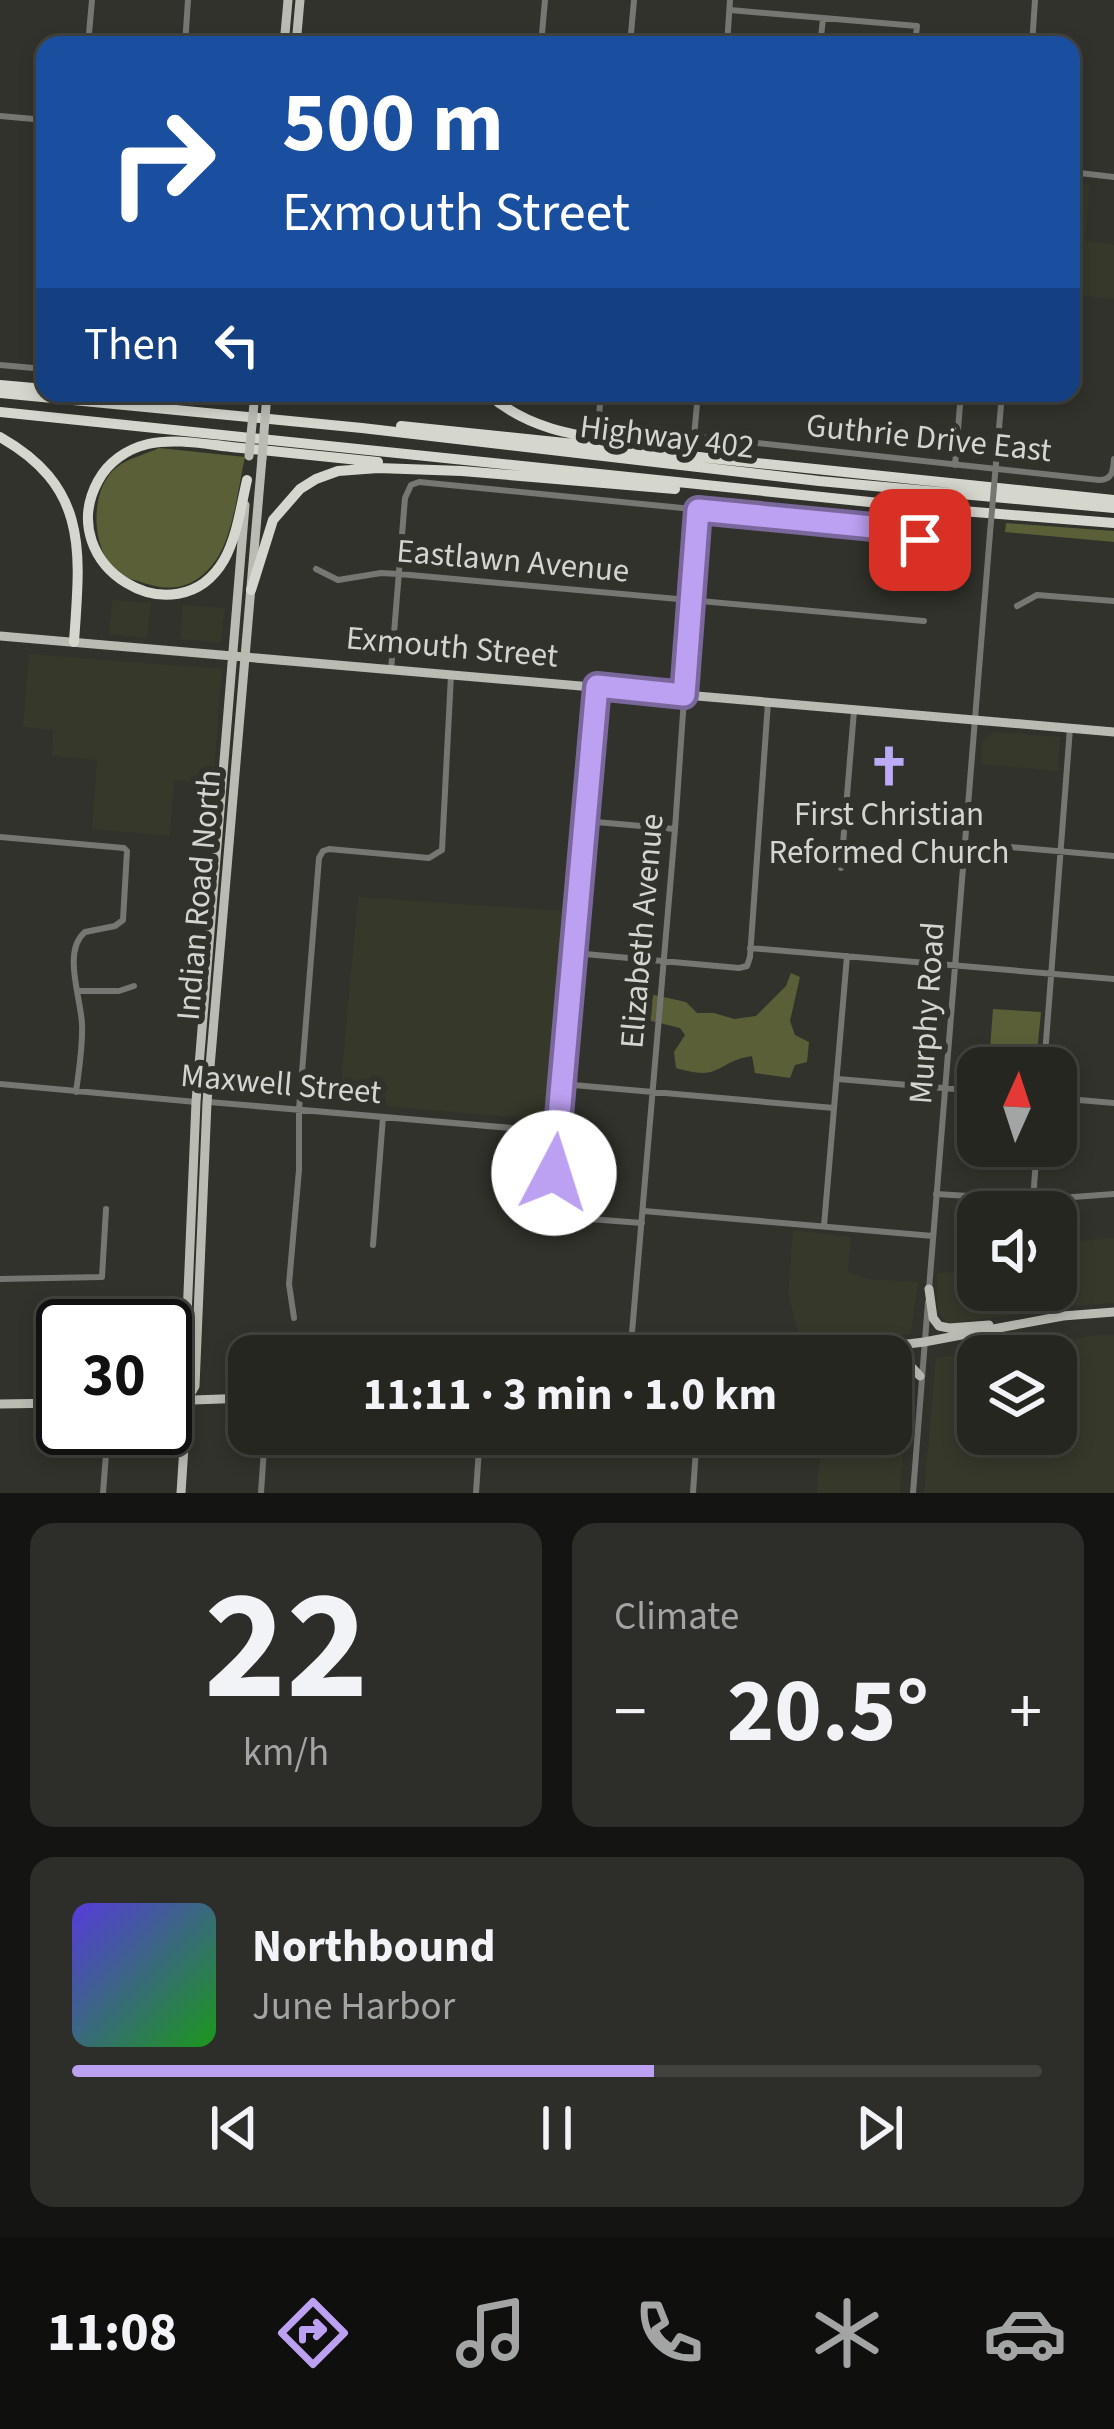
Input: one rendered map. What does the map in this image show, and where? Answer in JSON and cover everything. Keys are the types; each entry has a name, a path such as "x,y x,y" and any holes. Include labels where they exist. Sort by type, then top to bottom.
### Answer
{"highway":[{"path":"0,393 36,390"},
{"name":"Highway 402","path":"0,393 36,396"},
{"name":"Highway 402","path":"93,402 756,475 1114,504"},
{"path":"182,402 1114,504"},
{"path":"499,402 521,419 549,429 725,459"},
{"name":"Highway 402","path":"0,412 1114,524"},
{"path":"0,437 43,468 75,526 79,560 74,642"},
{"path":"247,481 226,556 209,578 192,589 161,594 136,589 110,572 92,544 88,512 100,478 118,458 151,443 833,504 937,508"},
{"path":"251,590 273,520 307,483 361,469 462,471"}],"main road":[{"path":"285,36 288,0"},
{"path":"297,36 300,0"},
{"name":"Indian Road North","path":"192,1392 196,1386 201,1102 254,402"},
{"name":"Indian Road North","path":"201,1102 247,655 266,402"},
{"name":"Exmouth Street","path":"0,636 1114,732"},
{"path":"929,1289 933,1318 941,1327 1006,1325"},
{"path":"912,1344 1006,1325 1114,1312"},
{"path":"912,1367 920,1376"},
{"path":"192,1400 228,1399"},
{"path":"0,1404 36,1403"},
{"name":"Indian Road North","path":"182,1493 184,1455"}],"street":[{"path":"89,36 92,0"},
{"path":"186,36 188,0"},
{"path":"542,36 544,0"},
{"path":"631,36 634,0"},
{"path":"728,36 730,0"},
{"path":"1033,36 1035,0"},
{"path":"730,10 917,26 916,36"},
{"path":"821,36 823,18"},
{"path":"0,116 36,119"},
{"path":"1080,173 1114,177"},
{"path":"0,365 36,368"},
{"name":"Guthrie Drive East","path":"601,402 600,418 605,423 694,437 1099,480 1111,476 1114,459"},
{"path":"694,437 697,402"},
{"path":"955,465 960,402"},
{"name":"Murphy Road","path":"913,1493 1001,402"},
{"path":"391,670 405,498 411,485 419,482 904,530 920,540"},
{"name":"Elizabeth Avenue","path":"632,1335 698,510"},
{"name":"Eastlawn Avenue","path":"316,569 338,580 399,574 924,621"},
{"path":"1017,606 1037,595 1114,601"},
{"path":"294,1318 290,1284 299,1110 320,858 326,850 429,858 442,850 451,675"},
{"path":"597,686 551,1207 563,1217 642,1223"},
{"path":"574,953 743,968 748,962 768,702"},
{"path":"841,868 854,710"},
{"path":"1046,1047 1070,728"},
{"path":"585,820 675,829"},
{"path":"0,838 127,851 123,920 78,938 74,977 82,1022 76,1092"},
{"path":"964,843 1114,856"},
{"path":"750,948 1114,980"},
{"path":"824,1226 847,956"},
{"path":"77,991 119,992 134,986"},
{"path":"837,1078 957,1089"},
{"name":"Maxwell Street","path":"0,1084 558,1132"},
{"path":"562,1084 834,1108"},
{"path":"1077,1100 1114,1103"},
{"path":"373,1245 383,1117"},
{"path":"936,1194 957,1195"},
{"path":"1077,1197 1114,1194"},
{"path":"0,1279 102,1276 106,1209"},
{"path":"643,1211 933,1236"},
{"path":"104,1493 106,1455"},
{"path":"261,1493 264,1455"},
{"path":"476,1493 479,1455"},
{"path":"693,1493 696,1455"}],"shaded area":[{"path":"1080,183 1090,184 1085,241 1114,245 1114,299 1080,295"},
{"path":"112,600 151,603 147,638 109,634"},
{"path":"183,605 225,608 221,643 180,639"},
{"path":"29,654 222,669 213,784 174,780 170,836 92,829 97,760 52,756 53,730 23,727"},
{"path":"996,732 1060,737 1058,771 981,764 983,739"},
{"path":"358,897 562,911 545,1120 339,1102"},
{"path":"793,1230 851,1237 848,1272 867,1279 918,1282 911,1334 904,1335 799,1335 788,1294"},
{"path":"1114,1238 1114,1303 1077,1306 1077,1241"},
{"path":"957,1272 957,1311 1038,1311 948,1324 938,1312 937,1273"},
{"path":"1114,1335 1114,1493 924,1493 936,1358 957,1355 957,1455 1077,1455 1077,1338"},
{"path":"820,1455 903,1455 900,1493 817,1493"}],"green space":[{"path":"159,448 245,457 220,554 205,573 178,587 149,585 121,575 98,537 97,505 108,477 122,464"},
{"path":"1006,523 1114,531 1114,542 1005,532"},
{"path":"791,973 800,977 790,1021 795,1035 809,1042 807,1062 795,1065 790,1078 755,1073 752,1056 711,1072 676,1068 674,1052 685,1035 680,1028 643,1019 645,993 686,1002 697,1013 734,1019 756,1016 786,986"},
{"path":"993,1009 1041,1012 1038,1047 990,1047"}],"place":[{"name":"First Christian Reformed Church","path":"889,766"}],"route":[{"path":"554,1173 597,686 684,695 698,510 904,530 920,540"}]}
